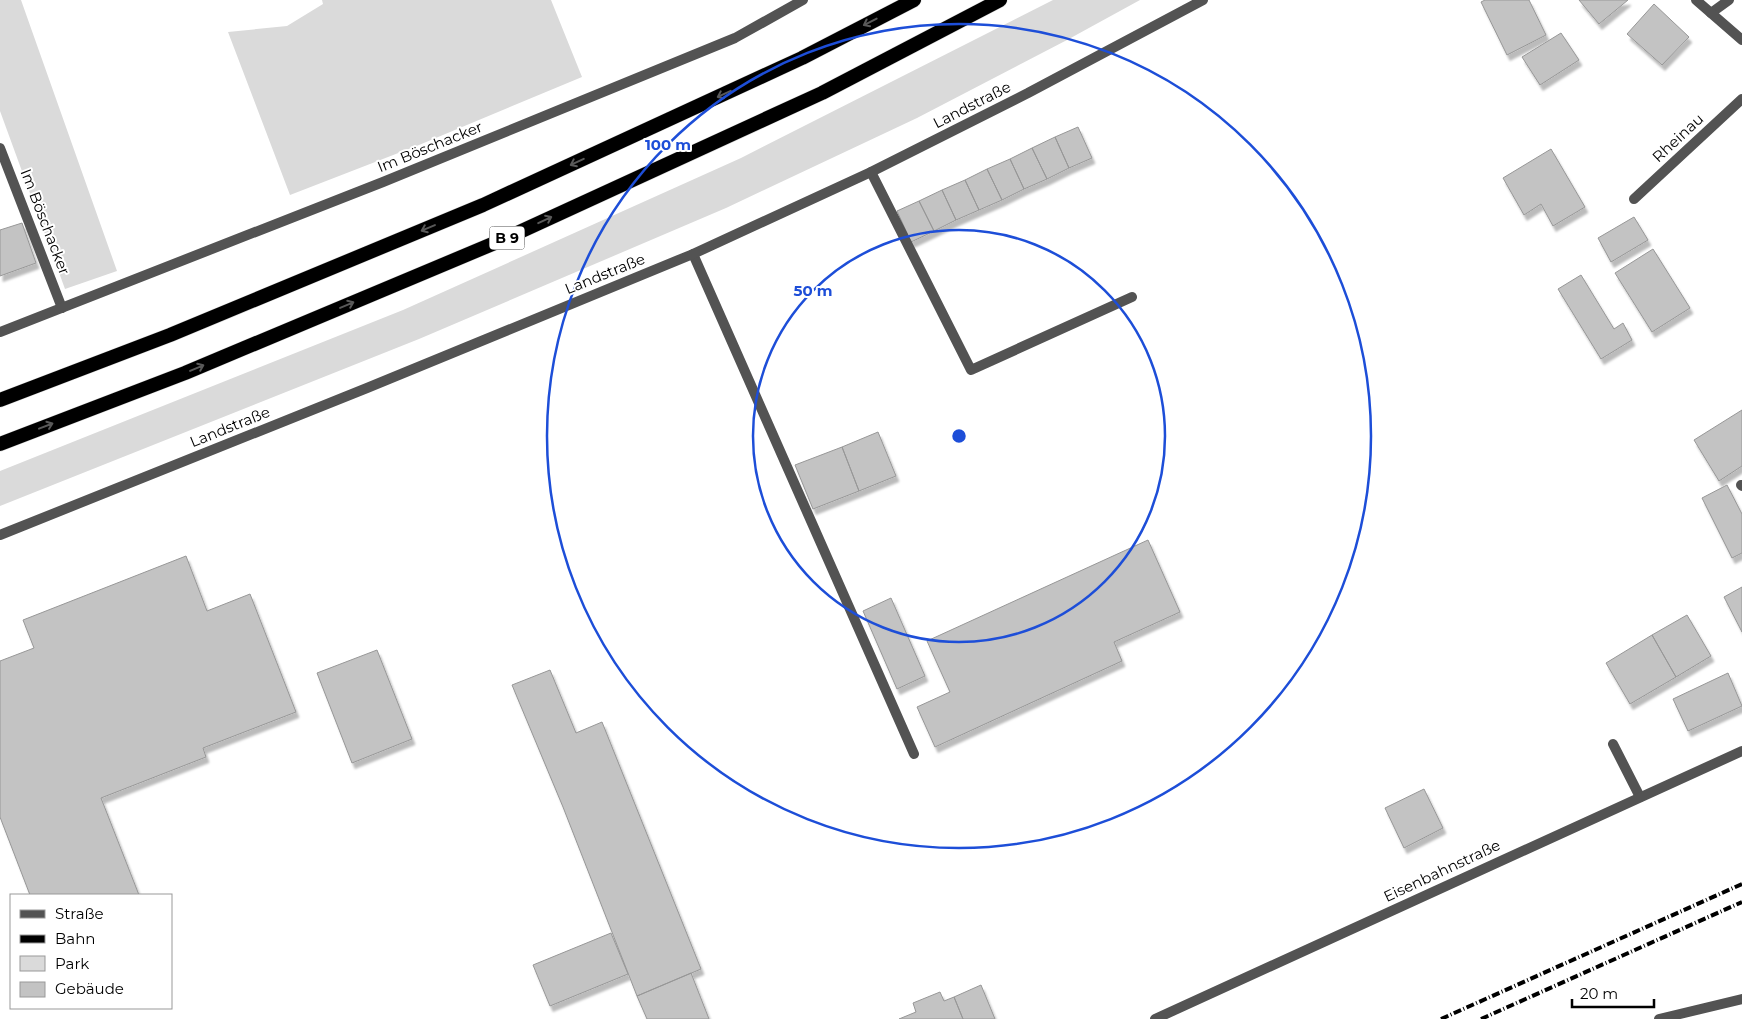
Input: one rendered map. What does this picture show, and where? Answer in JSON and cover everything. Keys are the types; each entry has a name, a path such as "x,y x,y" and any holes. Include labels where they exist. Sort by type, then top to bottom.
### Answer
{"highway":[{"name":"B 9","path":"0,400 170,335 484,205 802,58 914,0"},
{"name":"B 9","path":"0,444 185,373 502,240 822,93 1000,0"}],"street":[{"name":"Im Böschacker","path":"0,332 383,182 735,38 803,0"},
{"name":"Landstraße","path":"0,535 367,388 693,254 871,172 1028,93 1203,0"},
{"path":"1696,0 1742,40"},
{"path":"1711,13 1729,0"},
{"name":"Rheinau","path":"1634,199 1742,99"},
{"name":"Im Böschacker","path":"0,148 62,308"},
{"path":"871,172 970,370 1132,297"},
{"path":"693,254 914,754"},
{"path":"1614,744 1640,797"},
{"name":"Eisenbahnstraße","path":"1155,1019 1742,751"},
{"path":"1659,1019 1742,999"}],"green space":[{"path":"0,0 21,0 117,271 65,289 0,111"},
{"path":"322,0 551,0 582,77 419,145 290,195 228,32 287,26 323,4"},
{"path":"1053,0 1140,0 917,118 726,208 419,339 0,506 0,471 403,310 741,158"}],"building":[{"path":"1485,0 1529,0 1546,35 1507,55 1481,2"},
{"path":"1579,0 1628,0 1599,24"},
{"path":"1654,4 1689,37 1662,65 1627,34"},
{"path":"1561,33 1579,60 1540,85 1522,57"},
{"path":"1078,127 1092,158 1069,168 1055,137"},
{"path":"1055,137 1069,168 1047,179 1032,148"},
{"path":"1032,148 1047,179 1024,189 1010,159"},
{"path":"1551,149 1585,207 1553,226 1541,204 1524,215 1503,178"},
{"path":"1010,159 1024,189 1002,200 987,169"},
{"path":"987,169 1002,200 979,210 965,180"},
{"path":"965,180 979,210 956,220 942,190"},
{"path":"942,190 956,220 934,231 919,201"},
{"path":"919,201 934,231 911,242 897,211"},
{"path":"1634,217 1648,240 1611,262 1598,238"},
{"path":"22,223 36,263 0,276 0,230"},
{"path":"1653,249 1690,308 1652,332 1615,273"},
{"path":"1581,275 1614,329 1623,323 1632,340 1601,359 1558,289"},
{"path":"1742,410 1742,466 1719,481 1694,440"},
{"path":"878,432 896,476 859,491 842,447"},
{"path":"842,447 859,491 813,509 795,465"},
{"path":"1727,485 1742,514 1742,553 1732,558 1702,498"},
{"path":"1148,540 1180,612 1114,642 1122,661 935,747 917,707 950,692 927,641"},
{"path":"186,556 207,611 250,594 296,712 203,748 206,757 101,798 139,894 30,894 0,817 0,661 34,648 23,620"},
{"path":"1742,587 1742,632 1724,597"},
{"path":"891,598 925,676 897,689 863,611"},
{"path":"1687,615 1711,656 1676,677 1652,635"},
{"path":"1652,635 1676,677 1630,704 1606,663"},
{"path":"377,650 412,739 352,763 317,673"},
{"path":"550,670 576,733 602,722 701,969 637,996 563,807 512,685"},
{"path":"1728,673 1742,706 1688,731 1673,699"},
{"path":"1424,789 1443,828 1404,848 1385,808"},
{"path":"611,933 628,974 550,1006 533,965"},
{"path":"691,973 709,1019 647,1019 637,996"},
{"path":"981,985 995,1019 963,1019 954,997"},
{"path":"940,992 944,1001 954,997 963,1019 899,1019 916,1012 913,1003"}],"railway":[{"path":"1441,1019 1742,884"},
{"path":"1481,1019 1742,902"}]}
